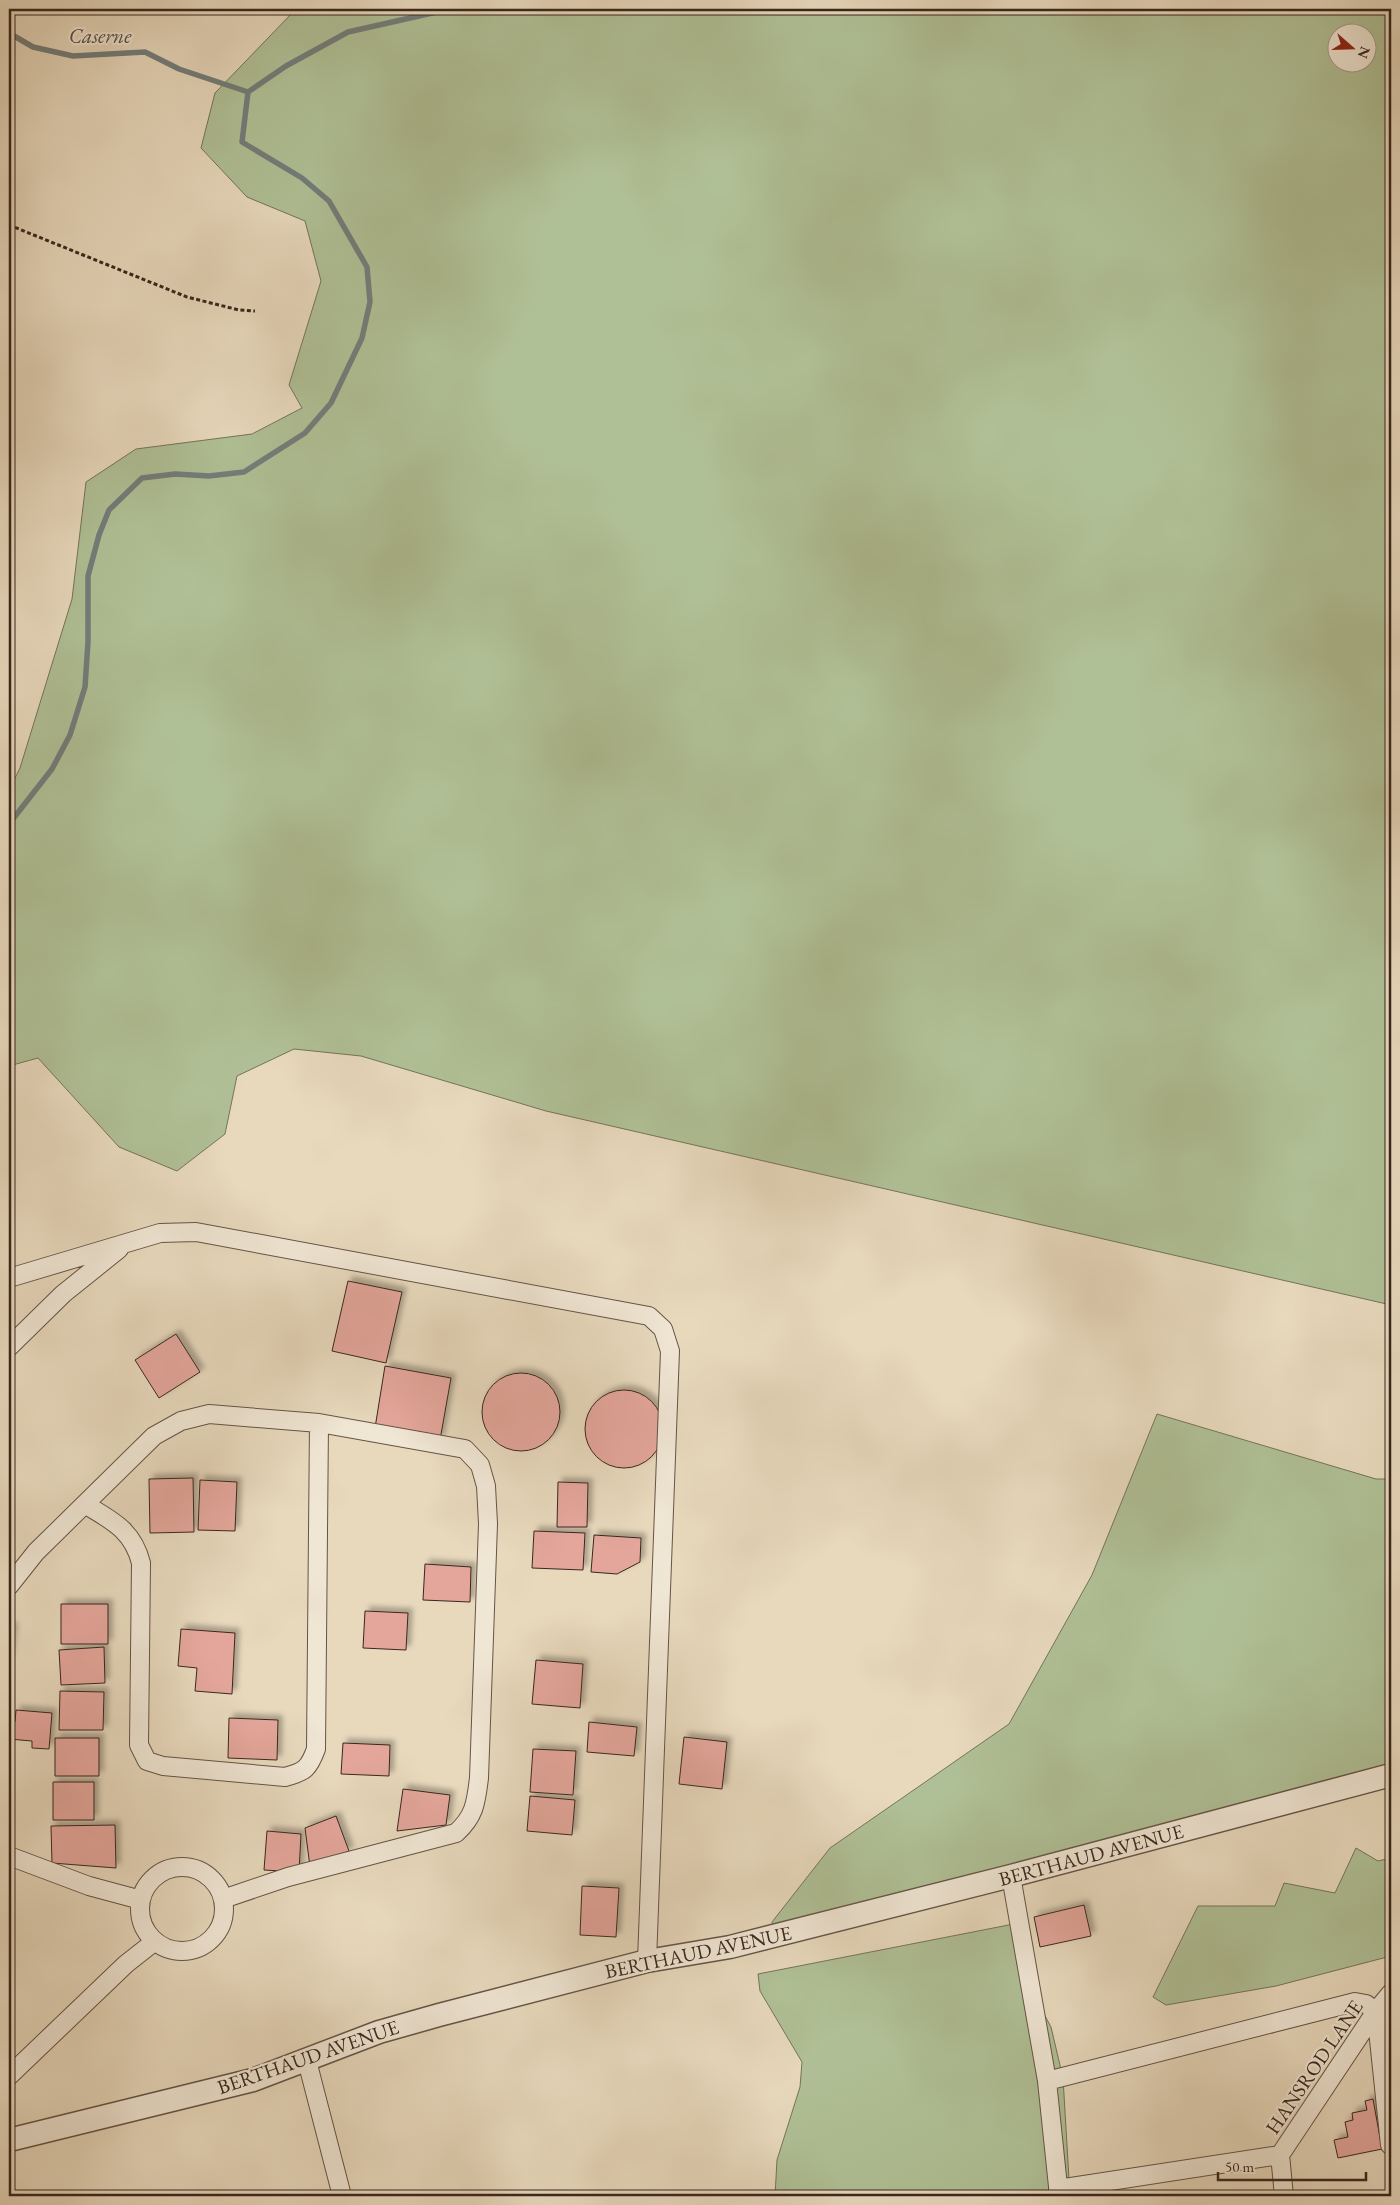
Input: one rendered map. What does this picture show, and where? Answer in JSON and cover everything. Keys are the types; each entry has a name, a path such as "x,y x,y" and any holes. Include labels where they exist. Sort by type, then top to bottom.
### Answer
{"street":[{"path":"9,1278 160,1233 196,1232 649,1316 663,1329 670,1351 647,1961"},
{"path":"9,1347 63,1294 125,1244"},
{"path":"9,1586 36,1552 86,1505 154,1436 181,1421 209,1414 319,1423 465,1449 480,1465 486,1486 488,1524 479,1778 475,1805 467,1823 456,1833 288,1877 223,1898"},
{"path":"86,1505 115,1522 132,1538 142,1563 140,1745 147,1761 163,1766 285,1777 297,1774 307,1768 316,1749 319,1423"},
{"name":"BERTHAUD AVENUE","path":"9,2140 253,2080 379,2032 647,1961 730,1947 1011,1876 1391,1775"},
{"path":"9,1856 89,1886 141,1900"},
{"path":"181,1867 200,1870 210,1878 218,1887 223,1898 224,1912 221,1925 214,1936 204,1945 192,1951 179,1952 166,1949 154,1942 142,1923 139,1912 141,1900 145,1888 153,1879 163,1871 181,1867"},
{"path":"1011,1876 1047,2080 1059,2193 1280,2156"},
{"path":"9,2076 126,1964 154,1942"},
{"name":"HANSROD LANE","path":"1284,2196 1280,2156 1376,2011 1391,1993"},
{"path":"1047,2080 1355,2002 1366,2004 1376,2011 1391,2148"},
{"path":"307,2061 342,2196"}],"path":[{"path":"9,224 187,297 239,310 255,311"}],"green space":[{"path":"296,9 1391,9 1391,1305 546,1111 361,1056 294,1049 237,1076 225,1134 177,1171 119,1147 38,1058 9,1066 9,790 20,768 72,599 86,482 136,449 252,434 302,408 289,385 321,281 305,221 247,197 201,148 215,93"},
{"path":"1157,1414 1376,1479 1391,1479 1391,1773 775,1936 772,1922 830,1848 1009,1724 1092,1575"},
{"path":"1356,1848 1378,1861 1391,1858 1391,1956 1276,1986 1166,2005 1153,1997 1198,1906 1275,1906 1284,1883 1335,1893"},
{"path":"1024,1922 1031,1990 1051,2027 1063,2078 1070,2196 775,2196 777,2160 800,2087 802,2062 760,1991 758,1974"}],"building":[{"path":"348,1281 402,1292 386,1363 332,1351"},
{"path":"176,1334 200,1372 159,1398 135,1360"},
{"path":"385,1366 451,1378 440,1440 375,1428"},
{"path":"521,1373 536,1376 549,1384 557,1397 560,1412 557,1427 549,1440 536,1448 521,1451 506,1448 493,1440 485,1427 482,1412 485,1397 493,1384 506,1376"},
{"path":"624,1390 639,1393 652,1401 660,1414 663,1429 660,1444 652,1457 639,1465 624,1468 609,1465 596,1457 588,1444 585,1429 588,1414 596,1401 609,1393"},
{"path":"193,1478 194,1532 150,1533 149,1479"},
{"path":"200,1480 237,1482 235,1531 198,1530"},
{"path":"558,1482 588,1483 587,1527 557,1527"},
{"path":"534,1531 585,1533 583,1570 532,1568"},
{"path":"594,1535 641,1538 640,1562 617,1574 591,1572"},
{"path":"425,1564 471,1567 470,1602 423,1600"},
{"path":"61,1604 108,1604 108,1644 61,1644"},
{"path":"365,1611 408,1613 406,1650 363,1648"},
{"path":"9,1627 13,1627 9,1661"},
{"path":"181,1629 235,1633 232,1694 195,1691 197,1668 178,1666"},
{"path":"104,1647 105,1683 61,1685 59,1650"},
{"path":"536,1660 583,1664 580,1708 532,1704"},
{"path":"60,1691 104,1692 103,1730 59,1730"},
{"path":"16,1710 52,1713 49,1749 32,1748 32,1741 9,1739 9,1721 15,1722"},
{"path":"229,1718 278,1720 277,1760 228,1758"},
{"path":"589,1722 637,1727 634,1756 587,1752"},
{"path":"684,1737 727,1742 722,1789 679,1784"},
{"path":"55,1738 99,1738 99,1776 55,1776"},
{"path":"343,1743 390,1745 389,1776 341,1774"},
{"path":"533,1749 576,1751 573,1795 530,1792"},
{"path":"53,1782 94,1782 94,1820 53,1820"},
{"path":"403,1789 450,1795 446,1825 397,1831"},
{"path":"530,1796 575,1800 572,1835 527,1831"},
{"path":"336,1816 349,1851 310,1867 305,1828"},
{"path":"115,1825 116,1868 52,1863 51,1826"},
{"path":"267,1831 301,1834 299,1872 264,1870"},
{"path":"582,1886 619,1888 616,1937 580,1935"},
{"path":"1084,1905 1091,1936 1040,1947 1034,1917"},
{"path":"1373,2099 1382,2149 1338,2158 1334,2140 1348,2137 1345,2122 1353,2120 1352,2113 1367,2110 1365,2101"}],"waterway":[{"path":"9,824 52,769 70,735 85,687 88,642 88,576 99,535 109,510 142,478 175,474 209,476 244,472 305,433 331,403 362,338 370,302 367,267 329,201 302,178 242,142 248,92 286,66 348,32 450,9"},
{"name":"Caserne","path":"9,33 33,47 73,56 145,52 179,69 248,92"}]}
